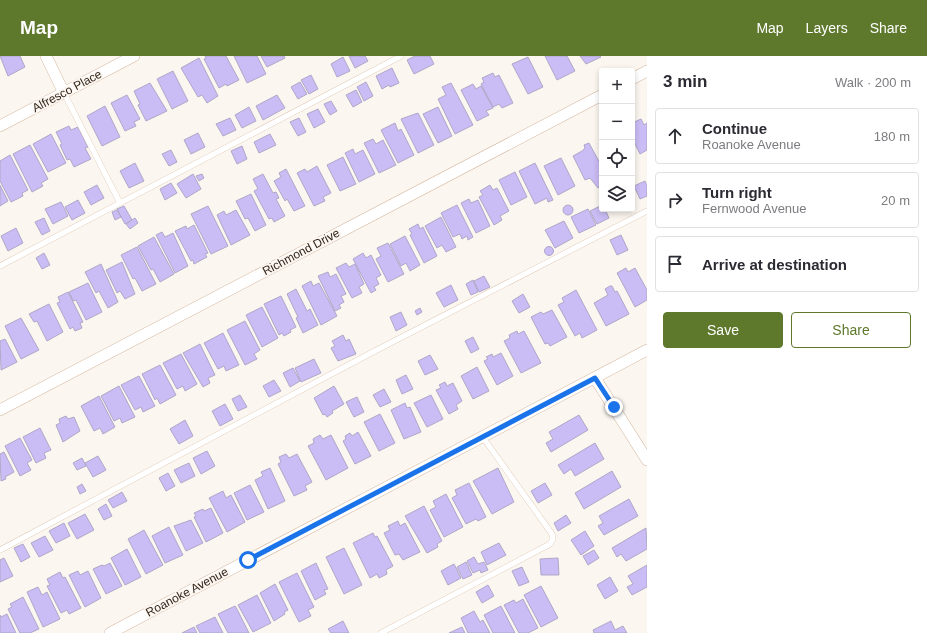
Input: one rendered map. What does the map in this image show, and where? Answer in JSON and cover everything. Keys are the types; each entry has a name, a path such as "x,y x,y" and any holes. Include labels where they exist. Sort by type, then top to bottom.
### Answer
{"street":[{"path":"46,56 64,92"},
{"name":"Alfresco Place","path":"0,126 134,56"},
{"path":"635,77 647,71"},
{"name":"Richmond Drive","path":"0,410 599,97"},
{"name":"Roanoke Avenue","path":"110,633 647,350"},
{"path":"595,378 647,460"}],"lane":[{"path":"0,266 401,56"},
{"path":"64,92 120,203"},
{"path":"0,550 372,353 647,211"},
{"path":"381,633 550,544 553,539 552,534 482,436"}],"building":[{"path":"0,56 20,56 25,67 8,76"},
{"path":"205,56 226,56 239,80 219,88 204,59 206,58"},
{"path":"234,56 257,56 266,74 247,83"},
{"path":"261,56 284,56 285,58 267,67"},
{"path":"349,56 365,56 368,61 355,68"},
{"path":"415,56 430,56 434,64 414,74 407,60"},
{"path":"545,56 567,56 575,71 557,80"},
{"path":"580,56 600,56 601,57 586,64"},
{"path":"343,57 350,71 337,77 331,64"},
{"path":"528,57 543,87 528,94 512,64"},
{"path":"199,58 218,96 207,103 202,95 198,97 181,68"},
{"path":"392,68 399,83 390,87 389,85 382,89 376,76"},
{"path":"173,71 188,101 172,109 157,79"},
{"path":"493,73 495,77 499,75 513,103 502,108 499,104 493,107 481,84 484,82 482,78"},
{"path":"311,75 318,89 309,94 301,80"},
{"path":"300,82 307,94 298,99 291,87"},
{"path":"366,82 373,96 364,101 357,87"},
{"path":"150,83 167,111 146,121 138,105 140,104 134,91"},
{"path":"451,83 473,125 455,134 438,99 446,95 442,87"},
{"path":"473,84 476,89 481,86 493,108 486,111 489,115 477,121 461,90"},
{"path":"356,90 362,102 353,107 346,95"},
{"path":"127,95 140,119 134,122 136,126 125,131 111,103"},
{"path":"277,95 285,108 263,120 256,106"},
{"path":"331,101 337,111 330,115 324,104"},
{"path":"105,106 120,137 102,146 87,116"},
{"path":"249,107 256,121 242,128 235,115"},
{"path":"438,107 452,136 438,143 423,114"},
{"path":"318,109 325,122 314,128 307,114"},
{"path":"418,113 434,145 418,153 401,119"},
{"path":"230,118 236,130 223,136 216,124"},
{"path":"299,118 306,132 298,136 290,122"},
{"path":"641,119 644,125 647,123 647,150 640,154 635,144 635,122"},
{"path":"395,123 398,131 401,129 414,155 398,163 381,130"},
{"path":"69,126 71,130 78,127 88,147 85,148 91,159 74,167 70,159 67,160 56,132"},
{"path":"198,133 205,147 191,154 184,140"},
{"path":"51,134 66,163 48,172 33,144"},
{"path":"270,134 276,145 259,153 254,142"},
{"path":"373,139 376,144 383,140 396,165 379,173 364,143"},
{"path":"589,143 599,161 598,188 590,178 585,180 573,156 585,148 584,145"},
{"path":"30,145 48,179 41,183 43,186 32,192 13,154"},
{"path":"242,146 247,159 237,164 231,151"},
{"path":"353,149 355,154 363,150 375,174 359,182 345,153"},
{"path":"171,150 177,162 169,166 162,154"},
{"path":"10,155 28,190 22,193 23,196 11,202 0,181 0,161"},
{"path":"343,157 356,184 340,191 327,165"},
{"path":"561,158 575,186 558,195 544,166"},
{"path":"135,163 144,181 129,188 120,171"},
{"path":"535,163 553,200 548,202 547,198 535,204 519,171"},
{"path":"317,166 331,193 323,197 325,201 314,206 297,173 305,169 307,172"},
{"path":"286,169 305,206 294,211 287,199 285,201 274,181 281,177 279,173"},
{"path":"515,172 527,197 511,205 499,180"},
{"path":"193,174 201,189 186,198 177,184"},
{"path":"202,174 204,178 199,181 196,176"},
{"path":"263,174 273,193 276,192 279,198 276,199 285,216 274,222 272,218 269,219 254,191 258,189 253,179"},
{"path":"645,181 647,186 647,196 640,199 635,186"},
{"path":"171,183 177,193 165,200 160,189"},
{"path":"0,185 8,201 0,206"},
{"path":"97,185 104,198 91,205 84,192"},
{"path":"490,185 493,190 497,188 509,211 500,216 502,220 494,225 479,197 483,195 480,191"},
{"path":"251,194 266,225 255,231 248,218 245,219 236,201"},
{"path":"469,199 471,203 478,200 490,226 476,233 461,203"},
{"path":"78,200 85,213 72,220 65,207"},
{"path":"61,202 68,216 53,224 45,209"},
{"path":"457,205 473,237 468,240 467,236 462,239 460,234 453,237 441,213"},
{"path":"566,205 570,205 573,210 570,215 566,215 563,212 563,208"},
{"path":"124,206 132,220 125,224 117,209"},
{"path":"208,206 228,246 211,254 191,214"},
{"path":"599,206 599,212 606,212 609,218 597,224 590,211"},
{"path":"588,209 596,225 579,233 571,217"},
{"path":"117,210 121,217 115,220 112,212"},
{"path":"236,210 250,235 231,245 217,215 224,211 226,215"},
{"path":"441,217 456,247 446,252 442,245 437,248 425,226"},
{"path":"44,218 50,231 42,235 35,222"},
{"path":"135,218 138,223 130,229 126,224"},
{"path":"564,221 573,238 555,248 545,230"},
{"path":"418,224 420,229 423,227 437,256 424,263 410,235 412,234 409,229"},
{"path":"194,225 208,253 205,254 207,257 194,264 175,231 186,226 187,229"},
{"path":"16,228 23,243 8,251 1,236"},
{"path":"162,232 165,237 173,233 188,266 175,273 156,235"},
{"path":"621,235 628,250 617,255 610,240"},
{"path":"405,236 420,265 410,271 406,263 401,266 390,244"},
{"path":"154,237 174,274 160,282 153,269 151,270 138,246"},
{"path":"388,243 404,274 388,282 376,259 381,256 377,248"},
{"path":"137,247 156,284 142,291 135,278 133,279 121,255"},
{"path":"547,247 551,247 553,251 551,255 547,255 545,253 545,249"},
{"path":"44,253 50,265 42,269 36,258"},
{"path":"363,253 366,258 371,255 381,275 376,278 379,284 374,287 376,290 371,293 353,259"},
{"path":"122,262 135,294 125,299 120,291 117,293 106,270"},
{"path":"346,263 349,267 355,264 364,284 359,287 362,293 352,298 336,268"},
{"path":"101,264 118,302 108,308 99,291 96,293 85,272"},
{"path":"626,268 628,272 635,268 647,290 647,300 635,307 617,273"},
{"path":"328,272 330,277 336,274 346,294 341,296 344,302 339,305 341,308 335,311 318,276"},
{"path":"484,276 490,287 479,292 474,281"},
{"path":"473,280 478,292 471,295 466,284"},
{"path":"311,281 313,286 319,283 337,316 321,325 302,286"},
{"path":"88,283 102,312 86,320 76,300 73,301 69,292"},
{"path":"451,285 458,300 444,307 436,293"},
{"path":"612,286 615,292 617,291 629,314 606,326 594,303 608,295 605,289"},
{"path":"296,289 307,311 310,309 318,325 303,333 296,318 298,317 287,294"},
{"path":"576,290 597,330 582,338 580,333 575,336 558,305 564,302 562,298"},
{"path":"68,292 83,322 80,323 82,328 75,331 73,327 70,329 57,303 60,302 58,297"},
{"path":"523,294 530,307 519,313 512,301"},
{"path":"281,296 296,327 284,336 282,333 279,335 264,304"},
{"path":"49,304 63,332 47,341 37,321 34,322 29,314"},
{"path":"262,307 278,338 262,347 246,315"},
{"path":"420,308 422,312 417,315 415,311"},
{"path":"552,310 567,337 550,346 548,343 545,344 531,317 541,312 543,314"},
{"path":"401,312 407,325 396,331 390,317"},
{"path":"21,318 39,350 21,359 5,326"},
{"path":"245,321 260,350 254,354 257,359 245,365 227,330"},
{"path":"517,331 518,334 524,331 541,363 521,373 504,341 510,338 509,335"},
{"path":"223,333 239,365 226,371 224,366 218,369 204,343"},
{"path":"343,335 346,341 349,339 356,354 338,361 331,348 335,346 332,341"},
{"path":"473,337 479,349 471,353 465,341"},
{"path":"5,339 17,362 1,370 0,341"},
{"path":"200,344 215,375 208,378 210,383 203,387 183,353"},
{"path":"501,353 513,376 497,385 484,361 488,359 486,357 492,354 493,357"},
{"path":"181,354 197,384 185,391 183,386 177,389 163,363"},
{"path":"430,355 438,369 425,375 418,361"},
{"path":"314,359 321,373 301,382 295,368"},
{"path":"160,365 176,395 160,404 157,398 155,400 142,374"},
{"path":"477,367 489,391 473,399 461,376"},
{"path":"293,368 300,381 290,387 283,373"},
{"path":"406,375 413,389 402,394 396,380"},
{"path":"139,376 155,406 143,412 141,407 135,410 121,385"},
{"path":"274,380 281,391 269,397 263,386"},
{"path":"445,382 447,386 453,383 462,401 456,405 458,409 449,414 436,390 441,388 439,385"},
{"path":"119,386 135,417 122,423 120,418 114,421 101,396"},
{"path":"334,386 344,404 332,411 333,413 327,417 325,414 323,415 314,398"},
{"path":"384,389 391,402 380,407 373,395"},
{"path":"240,395 247,407 238,411 232,399"},
{"path":"431,395 443,419 427,427 414,403"},
{"path":"99,396 115,427 103,434 100,428 94,431 81,406"},
{"path":"357,397 364,412 354,417 346,402"},
{"path":"405,403 407,408 410,407 421,432 404,439 391,410"},
{"path":"225,404 233,419 220,426 212,411"},
{"path":"380,414 395,443 379,451 364,422"},
{"path":"579,415 588,430 551,452 546,443 553,439 549,432"},
{"path":"66,416 68,419 74,417 80,431 63,442 56,425 60,423 59,419"},
{"path":"185,420 193,436 179,444 170,429"},
{"path":"40,428 51,450 44,453 46,458 36,463 23,437"},
{"path":"358,432 371,456 355,464 343,441 346,439 345,436 350,433 352,436"},
{"path":"320,435 323,439 331,435 348,468 326,480 308,446 314,443 313,439"},
{"path":"20,438 32,460 27,463 31,470 20,476 5,446"},
{"path":"595,443 604,459 575,476 571,469 564,474 558,465"},
{"path":"207,451 215,466 201,474 193,458"},
{"path":"4,452 14,472 5,477 6,479 1,481 0,454"},
{"path":"286,454 289,458 297,454 312,482 305,486 307,490 294,496 278,464 281,462 279,457"},
{"path":"98,456 106,470 93,477 85,463"},
{"path":"82,458 86,466 77,470 73,463"},
{"path":"189,463 195,476 181,483 174,470"},
{"path":"270,468 285,501 268,509 255,480 263,476 261,472"},
{"path":"498,468 514,502 492,514 473,481"},
{"path":"612,471 621,487 584,509 575,493"},
{"path":"168,473 175,486 166,491 159,478"},
{"path":"469,483 486,517 478,521 476,519 466,524 452,498 457,495 455,490"},
{"path":"545,483 552,495 538,503 531,491"},
{"path":"82,484 86,491 80,494 77,487"},
{"path":"250,485 264,512 247,520 234,493"},
{"path":"223,491 226,498 231,495 245,522 227,532 209,498"},
{"path":"122,492 127,501 113,508 108,500"},
{"path":"446,494 463,527 444,537 430,510 436,507 433,501"},
{"path":"629,499 638,516 604,535 598,526 603,523 599,516"},
{"path":"106,504 112,516 104,520 98,509"},
{"path":"424,506 442,541 437,544 438,547 427,553 405,516"},
{"path":"211,508 223,533 206,542 194,517 196,516 194,513 203,509 204,511"},
{"path":"85,514 94,530 77,539 68,523"},
{"path":"566,515 571,523 558,531 554,523"},
{"path":"191,520 203,543 186,551 174,526"},
{"path":"398,521 400,526 405,523 420,552 403,560 399,554 395,555 384,533 390,530 388,526"},
{"path":"64,523 70,536 56,543 49,531"},
{"path":"169,527 183,555 165,563 152,536"},
{"path":"646,528 647,549 626,561 621,554 617,557 612,548"},
{"path":"144,530 163,565 146,574 128,539"},
{"path":"585,531 594,546 581,555 571,540"},
{"path":"373,533 375,537 377,536 393,566 386,570 387,574 379,578 377,574 370,578 353,543"},
{"path":"45,536 53,550 39,557 31,543"},
{"path":"499,543 506,555 487,565 481,552"},
{"path":"23,544 30,557 21,562 14,548"},
{"path":"344,548 362,585 344,594 326,557"},
{"path":"127,549 141,577 125,585 111,558"},
{"path":"594,550 599,558 588,565 583,556"},
{"path":"474,557 478,564 484,562 488,570 481,573 480,570 473,573 467,561"},
{"path":"4,558 13,576 0,582 0,560"},
{"path":"558,558 559,575 541,575 540,559"},
{"path":"466,562 472,575 463,579 457,567"},
{"path":"110,563 122,586 106,594 93,569"},
{"path":"316,563 328,589 324,590 326,594 315,600 301,571"},
{"path":"454,564 461,578 448,585 441,571"},
{"path":"647,565 647,587 632,595 627,587 633,584 628,576"},
{"path":"522,567 529,582 519,586 512,571"},
{"path":"78,571 80,575 88,571 101,598 85,607 69,575"},
{"path":"60,572 63,578 65,577 81,608 69,614 67,610 61,613 47,586 50,585 47,579"},
{"path":"297,573 314,607 308,610 311,616 299,622 279,582"},
{"path":"610,577 618,591 605,599 597,585"},
{"path":"275,584 288,610 284,612 285,614 274,621 260,593"},
{"path":"488,585 494,596 482,603 476,592"},
{"path":"541,586 558,618 541,627 524,595"},
{"path":"38,587 42,595 47,592 60,619 43,627 27,592"},
{"path":"257,595 271,623 253,632 238,605"},
{"path":"23,597 39,629 30,633 20,633 8,609 12,607 10,604"},
{"path":"523,599 538,628 528,633 519,633 504,605 514,600 516,603"},
{"path":"235,606 249,633 228,633 218,614"},
{"path":"501,606 515,633 493,633 484,615"},
{"path":"474,611 480,622 483,620 490,633 468,633 461,618"},
{"path":"7,614 16,633 0,633 0,615 1,617"},
{"path":"215,617 223,633 200,633 196,626"},
{"path":"343,621 349,633 331,633 328,629"},
{"path":"611,621 615,630 623,626 627,633 594,633 593,630"},
{"path":"194,627 197,633 182,633"},
{"path":"462,627 465,633 449,633"}],"route":[{"path":"248,560 595,378 614,407"}]}
